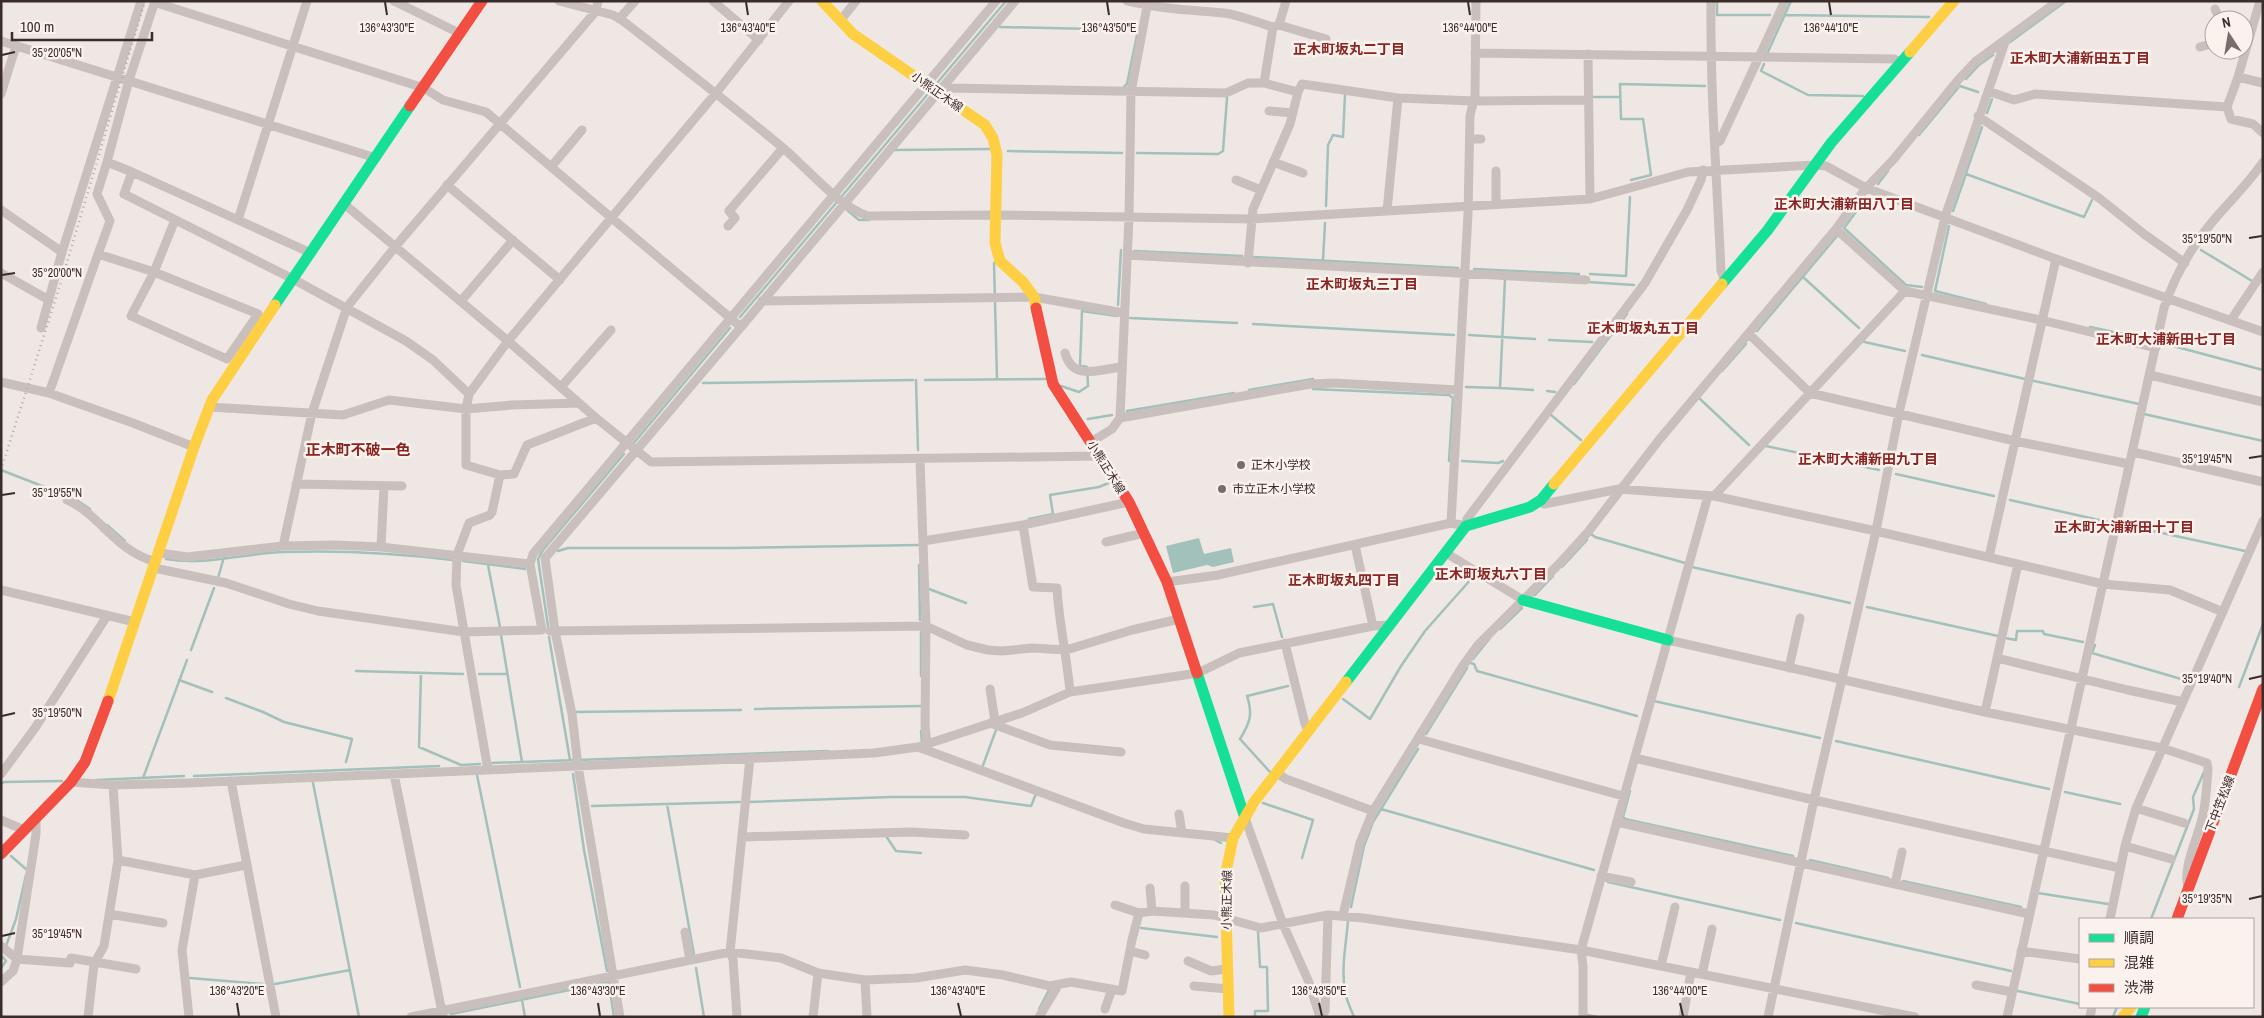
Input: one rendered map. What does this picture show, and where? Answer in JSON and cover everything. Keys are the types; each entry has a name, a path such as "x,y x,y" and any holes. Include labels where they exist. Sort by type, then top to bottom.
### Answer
{"street":[{"path":"41,328 62,252 141,1"},
{"path":"238,220 307,1"},
{"path":"394,1 461,34"},
{"path":"1,854 71,782 89,753 111,694 194,447 209,407 224,380 482,1"},
{"path":"559,1 597,6 619,19 716,93 783,148 844,203 857,213 868,216 995,215 1252,219 1590,199 1703,170 1815,165 1826,166 1866,188 2056,259 2263,332"},
{"path":"619,19 635,1"},
{"path":"713,1 759,40"},
{"path":"596,418 527,445 514,474 500,475 466,465 466,409 469,394 508,341 716,93 789,1"},
{"name":"小熊正木線","path":"822,1 853,34 985,125 993,138 997,155 995,243 1000,261 1023,282 1034,297 1053,384 1129,502 1167,582 1245,818 1233,838 1225,877 1228,1017"},
{"path":"840,21 856,1"},
{"path":"542,630 530,564 533,554 730,318 836,195 996,1"},
{"path":"620,1017 578,766 572,714 555,631 545,558 1016,1"},
{"path":"1127,1 1201,13 1226,13 1326,39"},
{"path":"1264,83 1276,26 1286,1"},
{"path":"1451,523 1465,273 1470,116 1474,102 1476,1"},
{"path":"1711,1 1710,57 1722,271 1725,280"},
{"path":"1715,144 1720,141 1785,1"},
{"path":"1167,582 1218,575 1355,546 1451,523 1466,526 1530,507 1542,500 1767,231 1831,143 1954,1"},
{"path":"1343,915 1360,843 1373,811 1462,667 1478,645 1588,532 1619,489 1836,229 1866,188 1893,160 1975,62 2005,42 2058,1"},
{"path":"2254,17 2260,1"},
{"path":"49,393 110,220 96,194 107,162 129,80 157,3 424,88 443,100 486,112 741,327"},
{"path":"1091,442 1112,429 1120,418 1129,217 1132,92 1148,4"},
{"path":"283,546 312,413 347,308 395,247 501,123 597,6"},
{"path":"1,41 376,158"},
{"path":"1768,1017 1800,863 1876,530 1899,414 1945,217 1978,116 2005,42"},
{"path":"1,94 16,46"},
{"path":"2200,47 2204,46"},
{"path":"1475,53 1894,59 1901,63"},
{"path":"1588,54 1590,199"},
{"path":"2242,60 2238,77 2227,107 2231,119 2253,124 2263,133"},
{"path":"2238,77 2263,83"},
{"path":"940,93 950,88 1226,92 1248,82 1264,83 1298,92"},
{"path":"1248,263 1253,209 1293,113 1302,84 1398,98 1474,102 1588,100"},
{"path":"1988,91 2014,100 2035,94 2227,107"},
{"path":"1387,211 1398,98"},
{"path":"1269,111 1293,113"},
{"path":"1978,116 2099,198 2144,234 2185,263"},
{"path":"551,167 582,130"},
{"path":"1470,139 1481,139"},
{"path":"728,226 735,218 729,211 783,148"},
{"path":"107,162 311,253"},
{"path":"1273,162 1303,173"},
{"path":"2006,1017 2167,298 2185,263 2207,229 2250,182 2263,162"},
{"path":"1320,1017 1308,980 1284,924 1245,818 1254,802 1446,553 1466,526 1473,512 1645,284 1687,210 1702,180 1703,170"},
{"path":"1496,171 1496,204"},
{"path":"132,172 124,194 293,279 406,341 433,360 469,394"},
{"path":"1236,180 1262,190"},
{"path":"447,185 560,280"},
{"path":"343,203 461,301 635,451 651,462 1101,456"},
{"path":"1,210 62,252"},
{"path":"98,254 154,272 258,314 227,359 131,316 154,272 175,220"},
{"path":"1836,229 1904,291 2041,320 2156,348"},
{"path":"461,301 513,240"},
{"path":"1127,255 1586,280"},
{"path":"1989,557 2056,259"},
{"path":"2231,320 2263,272"},
{"path":"1,274 49,300"},
{"path":"1583,1017 1584,966 1581,950 1618,822 1623,796 1711,496 1904,291"},
{"path":"762,301 1034,297 1124,313"},
{"path":"561,387 611,330"},
{"path":"1749,334 1810,393 2015,441 2129,464"},
{"path":"1065,353 1070,366 1077,370 1090,372 1122,367"},
{"path":"2150,375 2263,402"},
{"path":"1,382 49,393 194,447"},
{"path":"1120,418 1311,384 1334,383 1458,390"},
{"path":"209,407 344,415 389,400 466,409 512,405 579,403"},
{"path":"2133,452 2263,482"},
{"path":"920,459 926,626 923,746"},
{"path":"488,770 456,585 457,555 469,523 490,515 492,512 500,475"},
{"path":"296,484 402,486"},
{"path":"381,547 384,486"},
{"path":"1542,500 1544,504 1619,489 1711,496 1876,530 2103,584 2170,590 2223,612"},
{"path":"67,500 76,504 117,542 139,558 156,561 289,604 318,611 464,632 926,626 967,645 1002,652 1032,648 1066,650 1132,630 1179,619"},
{"path":"923,541 1023,525 1129,502"},
{"path":"2110,918 2125,846 2136,808 2263,521"},
{"path":"1023,525 1033,587 1056,588 1060,627 1066,650 1070,692"},
{"path":"1106,542 1144,533"},
{"path":"156,561 283,546 334,545 381,547 530,564"},
{"path":"1355,546 1374,626"},
{"path":"1446,553 1523,600 1668,640 1985,712 2162,748 2207,763 2203,816 2192,852 2186,881 2188,887"},
{"path":"1985,712 2018,564"},
{"path":"1,590 135,622"},
{"path":"2,773 35,728 107,616"},
{"path":"1788,668 1800,618"},
{"path":"71,782 113,785 231,781 874,753 923,746 1022,713 1070,692 1198,673 1239,654 1285,643 1374,626 1389,625"},
{"path":"1285,643 1305,724 1309,730"},
{"path":"1997,658 2183,702"},
{"path":"990,689 993,722"},
{"name":"下中笠松線","path":"2177,918 2263,689"},
{"path":"993,722 1050,745 1121,752"},
{"path":"1419,739 1623,796"},
{"path":"923,746 1144,829 1233,838"},
{"path":"737,1017 734,959 730,952 750,758"},
{"path":"1635,758 1814,800 2044,849 2120,868"},
{"path":"1277,773 1286,779 1373,811"},
{"path":"394,774 443,1014"},
{"path":"231,781 276,1017"},
{"path":"88,1017 96,962 104,946 118,860 113,785"},
{"path":"2136,808 2184,823"},
{"path":"1179,814 1182,833"},
{"path":"1,982 13,971 17,959 36,834 36,817"},
{"path":"1,820 24,830"},
{"path":"1618,822 2029,914"},
{"path":"742,836 911,832 965,835"},
{"path":"2125,846 2171,859"},
{"path":"1895,884 1902,852"},
{"path":"118,860 195,875 246,865"},
{"path":"189,1017 182,950 195,875"},
{"path":"1601,876 1631,882"},
{"path":"1185,886 1185,913"},
{"path":"1150,888 1152,911"},
{"path":"1116,906 1139,913 1152,911 1214,915 1261,928 1328,915 1343,915 1581,950 1914,1017"},
{"path":"1661,966 1675,907"},
{"path":"411,1017 443,1014 730,952 781,958 818,973 865,980 916,978 965,970 1050,986 1071,982 1122,991 1139,913"},
{"path":"109,914 163,923"},
{"path":"1320,1017 1325,1011 1328,915"},
{"path":"1702,974 1712,929"},
{"path":"685,932 690,960"},
{"path":"1,946 17,959 70,963 71,958 136,969"},
{"path":"1130,951 1145,955"},
{"path":"2022,951 2079,959"},
{"path":"1188,961 1211,971 1227,969"},
{"path":"1683,1017 1691,972"},
{"path":"813,1017 818,973"},
{"path":"865,980 867,1017"},
{"path":"1039,1017 1058,984"},
{"path":"1976,985 2012,992"},
{"path":"1194,986 1228,989"},
{"path":"1105,1009 1112,990"}],"water":[{"path":"1199,538 1204,554 1231,548 1234,562 1213,567 1207,565 1173,573 1166,546"}],"waterway":[{"path":"938,82 1006,1"},
{"path":"1717,1 1717,15 1770,15"},
{"path":"1767,54 1791,1"},
{"path":"2010,42 2066,1"},
{"path":"1785,15 1929,17"},
{"path":"1000,27 1138,30 1127,84 1124,87"},
{"path":"1966,79 1979,65 1993,55"},
{"path":"1764,64 1761,71 1808,95 1863,96"},
{"path":"1631,180 1651,175 1643,119 1621,119 1620,84 1705,86"},
{"path":"1960,86 1978,92"},
{"path":"1919,135 1958,88"},
{"path":"842,196 927,95"},
{"path":"1326,206 1328,145 1333,135 1343,137 1345,95"},
{"path":"1594,97 1620,97"},
{"path":"1137,153 1218,154 1223,151 1227,98"},
{"path":"1987,113 1992,99"},
{"path":"1966,173 1982,127"},
{"path":"895,150 990,149"},
{"path":"1008,151 1122,153"},
{"path":"1878,184 1888,171"},
{"path":"1953,211 1966,174 2084,217 2092,200"},
{"path":"1590,274 1626,276 1630,197"},
{"path":"1867,197 1844,228 1906,285 1922,287"},
{"path":"740,317 837,202"},
{"path":"847,210 859,220 869,220"},
{"path":"1323,260 1325,223"},
{"path":"1949,226 1935,291 1986,304"},
{"path":"1757,331 1837,236"},
{"path":"1118,305 1121,250"},
{"path":"2201,250 2252,281"},
{"path":"1134,251 1242,256"},
{"path":"1254,257 1458,268"},
{"path":"994,263 997,379"},
{"path":"1474,269 1579,274"},
{"path":"1803,277 1859,328"},
{"path":"1466,387 1500,388 1505,279"},
{"path":"1588,282 1634,285"},
{"path":"1061,386 1079,392 1088,386 1087,367 1080,365 1082,311 1117,316"},
{"path":"1574,384 1627,314"},
{"path":"1130,318 1237,323"},
{"path":"1253,324 1454,335"},
{"path":"2090,327 2152,340"},
{"path":"633,444 730,328"},
{"path":"1469,335 1535,339"},
{"path":"1549,340 1592,342"},
{"path":"1860,341 1905,351"},
{"path":"2162,343 2263,370"},
{"path":"1722,371 1746,344"},
{"path":"1922,355 2025,379"},
{"path":"925,380 1046,379"},
{"path":"1249,390 1313,379"},
{"path":"703,383 913,380"},
{"path":"916,380 918,450"},
{"path":"2030,380 2139,404"},
{"path":"1500,388 1533,390"},
{"path":"1313,389 1449,395 1453,398 1449,461"},
{"path":"1547,391 1555,392"},
{"path":"1127,411 1234,393"},
{"path":"1699,398 1749,445"},
{"path":"2144,414 2263,441"},
{"path":"1088,419 1112,415"},
{"path":"1551,415 1581,440"},
{"path":"1766,446 1879,470"},
{"path":"548,626 538,559 543,550 624,454"},
{"path":"1462,461 1498,463 1503,461"},
{"path":"1,470 60,493"},
{"path":"1896,474 1994,496"},
{"path":"1029,519 1053,514 1050,495 1099,487 1111,482"},
{"path":"75,499 90,509"},
{"path":"2010,500 2108,522"},
{"path":"107,525 125,541"},
{"path":"2125,525 2245,551"},
{"path":"1591,534 1595,537 1685,563"},
{"path":"1562,567 1587,540"},
{"path":"558,551 568,548 919,545"},
{"path":"166,559 195,561 269,553 326,551 452,560"},
{"path":"218,578 224,557"},
{"path":"463,561 525,569"},
{"path":"488,565 500,627"},
{"path":"919,565 920,620"},
{"path":"1692,567 1850,603"},
{"path":"1535,595 1553,576"},
{"path":"1343,699 1370,719 1401,666 1425,631 1472,578"},
{"path":"191,650 214,588"},
{"path":"929,589 966,603"},
{"path":"1254,607 1273,604 1282,637"},
{"path":"1867,607 1998,636"},
{"path":"1500,629 1522,608"},
{"path":"2239,687 2263,624"},
{"path":"2005,638 2016,640 2017,631 2043,631 2044,634 2083,642"},
{"path":"921,632 921,676"},
{"path":"501,635 522,762"},
{"path":"549,637 570,760"},
{"path":"1473,659 1490,638"},
{"path":"2095,645 2092,653 2188,681"},
{"path":"143,778 187,660"},
{"path":"1470,663 1474,664 1477,671 1637,716"},
{"path":"1426,734 1467,668"},
{"path":"356,671 463,674"},
{"path":"421,673 419,747 461,765 480,764"},
{"path":"479,674 507,674"},
{"path":"179,680 212,692"},
{"path":"1270,772 1240,739 1250,718 1247,696 1288,686"},
{"path":"226,698 284,722 352,739 346,762"},
{"path":"1654,701 1820,738"},
{"path":"755,709 921,706"},
{"path":"573,712 741,710"},
{"path":"982,768 996,730"},
{"path":"921,731 922,743"},
{"path":"1836,741 2049,789"},
{"path":"1351,907 1364,846 1373,822 1418,749"},
{"path":"491,763 828,751"},
{"path":"194,776 439,766"},
{"path":"2151,918 2194,809 2193,797 2204,772"},
{"path":"573,774 584,850 607,971"},
{"path":"477,775 520,987"},
{"path":"96,780 184,776"},
{"path":"1,784 4,782 62,781"},
{"path":"313,783 359,1017"},
{"path":"1630,791 1623,817 1625,819 1793,856"},
{"path":"2065,792 2120,804"},
{"path":"748,802 891,797 965,797 1031,806 1036,794"},
{"path":"592,806 740,802"},
{"path":"1263,803 1313,820 1302,858"},
{"path":"667,804 694,955"},
{"path":"1381,809 1594,870"},
{"path":"886,836 896,851 921,853"},
{"path":"1215,840 1221,843"},
{"path":"11,856 27,870"},
{"path":"1810,860 1888,878"},
{"path":"6,946 16,919 26,875"},
{"path":"1903,881 2021,907"},
{"path":"1608,882 1780,920"},
{"path":"2038,893 2108,904"},
{"path":"1348,921 1344,982 1346,998 1354,1017"},
{"path":"1796,923 2011,971"},
{"path":"1141,928 1217,937"},
{"path":"1255,1017 1255,1011 1268,1011 1267,967 1260,967 1258,932"},
{"path":"1,955 6,961 1,968"},
{"path":"696,968 704,1017"},
{"path":"275,984 350,970"},
{"path":"190,978 263,984"},
{"path":"451,1014 609,982"},
{"path":"609,984 614,1017"},
{"path":"1039,1009 1049,990"},
{"path":"2018,991 2079,1004"},
{"path":"522,1000 525,1017"},
{"path":"2113,1017 2117,1008"},
{"path":"1587,1017 1587,1015 1597,1017"}],"railway":[{"path":"1,470 61,282 145,1"}],"traffic: fast":[{"path":"1722,284 1767,231 1831,143 1910,52"},
{"path":"275,305 410,106"},
{"path":"1346,682 1466,526 1530,507 1541,500 1554,484"},
{"path":"1523,600 1668,640"},
{"path":"1197,673 1245,818"},
{"path":"2141,1017 2145,1008"}],"traffic: slow":[{"path":"822,1 853,34 985,125 993,138 997,155 995,243 1000,261 1023,282 1034,297 1036,308"},
{"path":"1910,52 1954,1"},
{"path":"1554,484 1722,284"},
{"path":"108,701 194,447 212,400 275,305"},
{"path":"1229,1017 1225,877 1233,838 1254,802 1346,682"},
{"path":"2123,1017 2130,1008"}],"traffic: jam":[{"path":"410,106 482,1"},
{"path":"1036,308 1053,384 1129,502 1167,582 1197,673"},
{"path":"2177,918 2263,689"},
{"path":"1,854 71,782 85,762 108,701"}],"place":[{"name":"正木小学校","path":"1241,465"},
{"name":"市立正木小学校","path":"1222,489"}],"district":[{"name":"正木町坂丸二丁目","path":"1349,49"},
{"name":"正木町大浦新田五丁目","path":"2080,58"},
{"name":"正木町大浦新田八丁目","path":"1844,204"},
{"name":"正木町坂丸三丁目","path":"1362,284"},
{"name":"正木町坂丸五丁目","path":"1643,328"},
{"name":"正木町大浦新田七丁目","path":"2166,339"},
{"name":"正木町不破一色","path":"358,450"},
{"name":"正木町大浦新田九丁目","path":"1868,459"},
{"name":"正木町大浦新田十丁目","path":"2124,527"},
{"name":"正木町坂丸六丁目","path":"1491,574"},
{"name":"正木町坂丸四丁目","path":"1344,580"}]}
